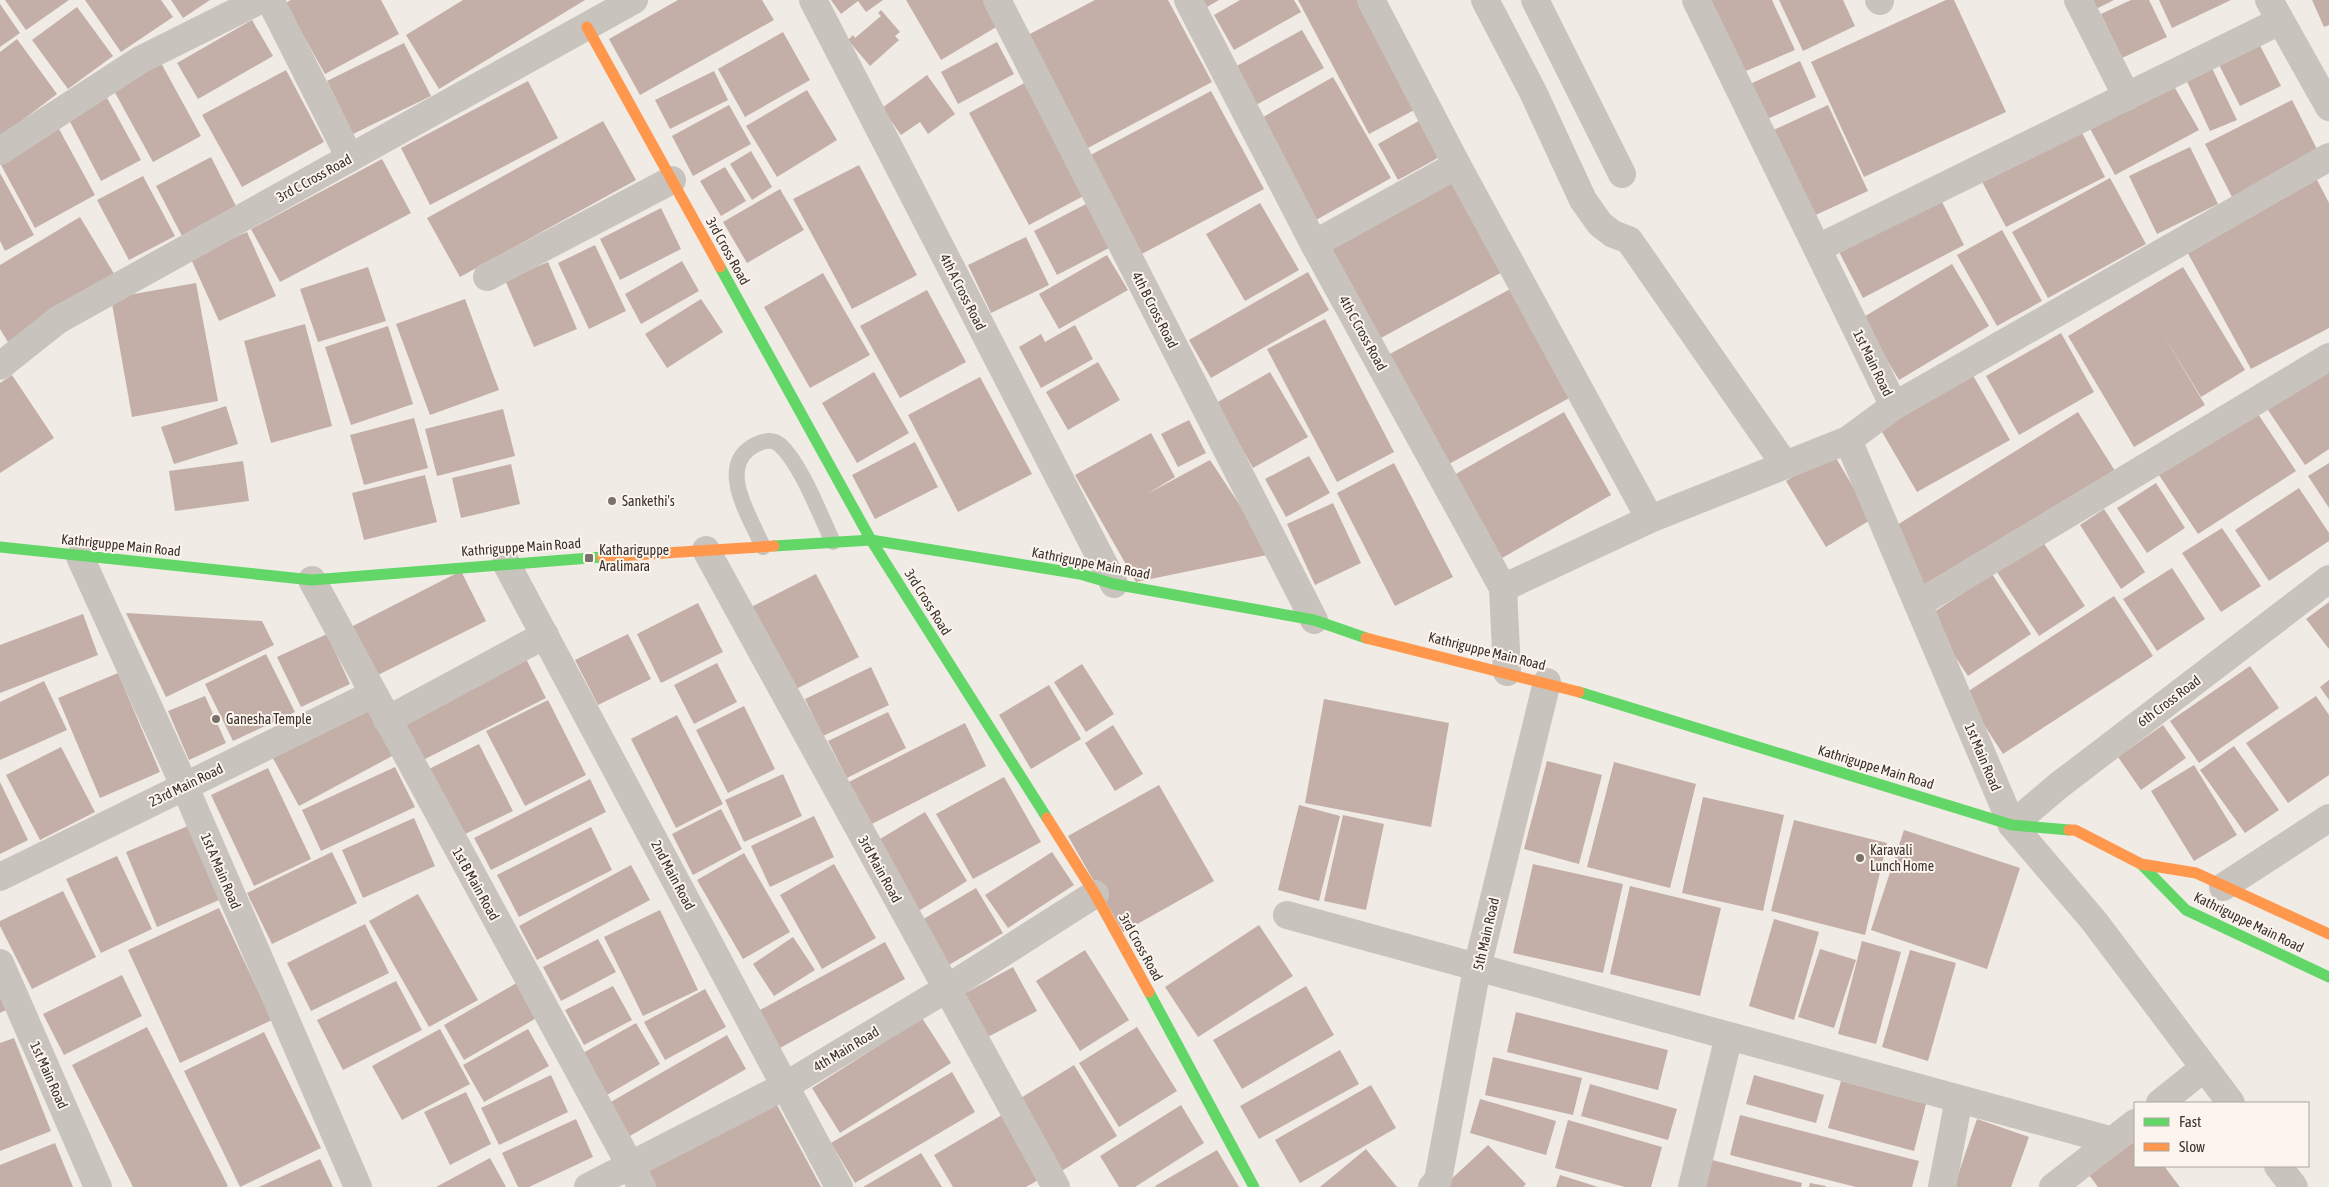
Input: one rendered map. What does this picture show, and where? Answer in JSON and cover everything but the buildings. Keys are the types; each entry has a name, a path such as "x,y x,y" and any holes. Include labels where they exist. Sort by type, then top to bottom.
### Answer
{"main road":[{"name":"3rd Cross Road","path":"587,27 871,540 1095,894 1250,1175 1254,1187"},
{"name":"Kathriguppe Main Road","path":"0,547 80,557 312,580 506,563 871,540 1080,574 1114,584 1314,620 1370,639 1547,682 2012,825 2075,830 2141,864 2196,873 2329,934"},
{"name":"Kathriguppe Main Road","path":"2141,864 2186,910 2329,977"}],"street":[{"path":"0,151 140,60 260,0"},
{"path":"270,0 350,158"},
{"name":"3rd C Cross Road","path":"0,366 58,320 634,0"},
{"name":"4th A Cross Road","path":"813,0 1114,584"},
{"name":"4th B Cross Road","path":"997,0 1314,620"},
{"name":"4th C Cross Road","path":"1188,0 1314,244 1503,588 1507,672"},
{"path":"1371,0 1457,165 1650,519"},
{"path":"1485,0 1532,92 1583,200 1600,224 1613,234 1629,240 1784,465"},
{"path":"1535,0 1622,174"},
{"name":"1st Main Road","path":"1696,0 1894,406 1848,440 2012,825 2094,921 2230,1102"},
{"path":"2078,0 2127,97"},
{"path":"1818,248 2127,97 2274,10 2329,107"},
{"path":"1894,406 2329,157"},
{"path":"1314,244 1457,165"},
{"path":"487,277 672,180"},
{"path":"1918,604 2329,357"},
{"path":"1503,588 1650,519 1848,440"},
{"name":"3rd Main Road","path":"706,550 1056,1187"},
{"name":"1st A Main Road","path":"80,557 184,785 358,1187"},
{"name":"2nd Main Road","path":"506,563 839,1187"},
{"name":"6th Cross Road","path":"2012,825 2058,786 2329,579"},
{"name":"1st B Main Road","path":"312,580 636,1177"},
{"path":"387,720 544,635"},
{"name":"5th Main Road","path":"1432,1187 1438,1180 1477,968 1547,682"},
{"name":"23rd Main Road","path":"0,876 373,694"},
{"path":"2223,887 2329,818"},
{"name":"4th Main Road","path":"588,1187 636,1177 946,989 1095,894"},
{"path":"1286,915 2113,1141"},
{"name":"1st Main Road","path":"0,963 98,1187"},
{"path":"1692,1187 1729,1036"},
{"path":"2161,1102 2204,1068"},
{"path":"1942,1187 1959,1099"},
{"path":"2053,1187 2134,1124"},
{"path":"2279,1167 2294,1187"}],"lane":[{"path":"764,547 738,488 736,476 737,463 742,454 756,445 769,440 779,443 795,464 834,542"}],"traffic: fast":[{"path":"720,267 871,540 1047,818"},
{"path":"774,546 871,540 1080,574 1114,584 1314,620 1366,638"},
{"path":"0,547 312,580 602,557"},
{"path":"1579,692 2012,825 2069,830"},
{"path":"2141,864 2186,910 2329,977"},
{"path":"1149,992 1254,1187"}],"traffic: slow":[{"path":"587,27 720,267"},
{"path":"602,557 774,546"},
{"path":"1366,638 1579,692"},
{"path":"1047,818 1095,894 1149,992"},
{"path":"2069,830 2075,830 2141,864 2196,873 2329,934"}],"place":[{"name":"Sankethi's","path":"612,501"},
{"name":"Kathariguppe Aralimara","path":"589,558"},
{"name":"Ganesha Temple","path":"216,719"},
{"name":"Karavali Lunch Home","path":"1860,858"}]}
